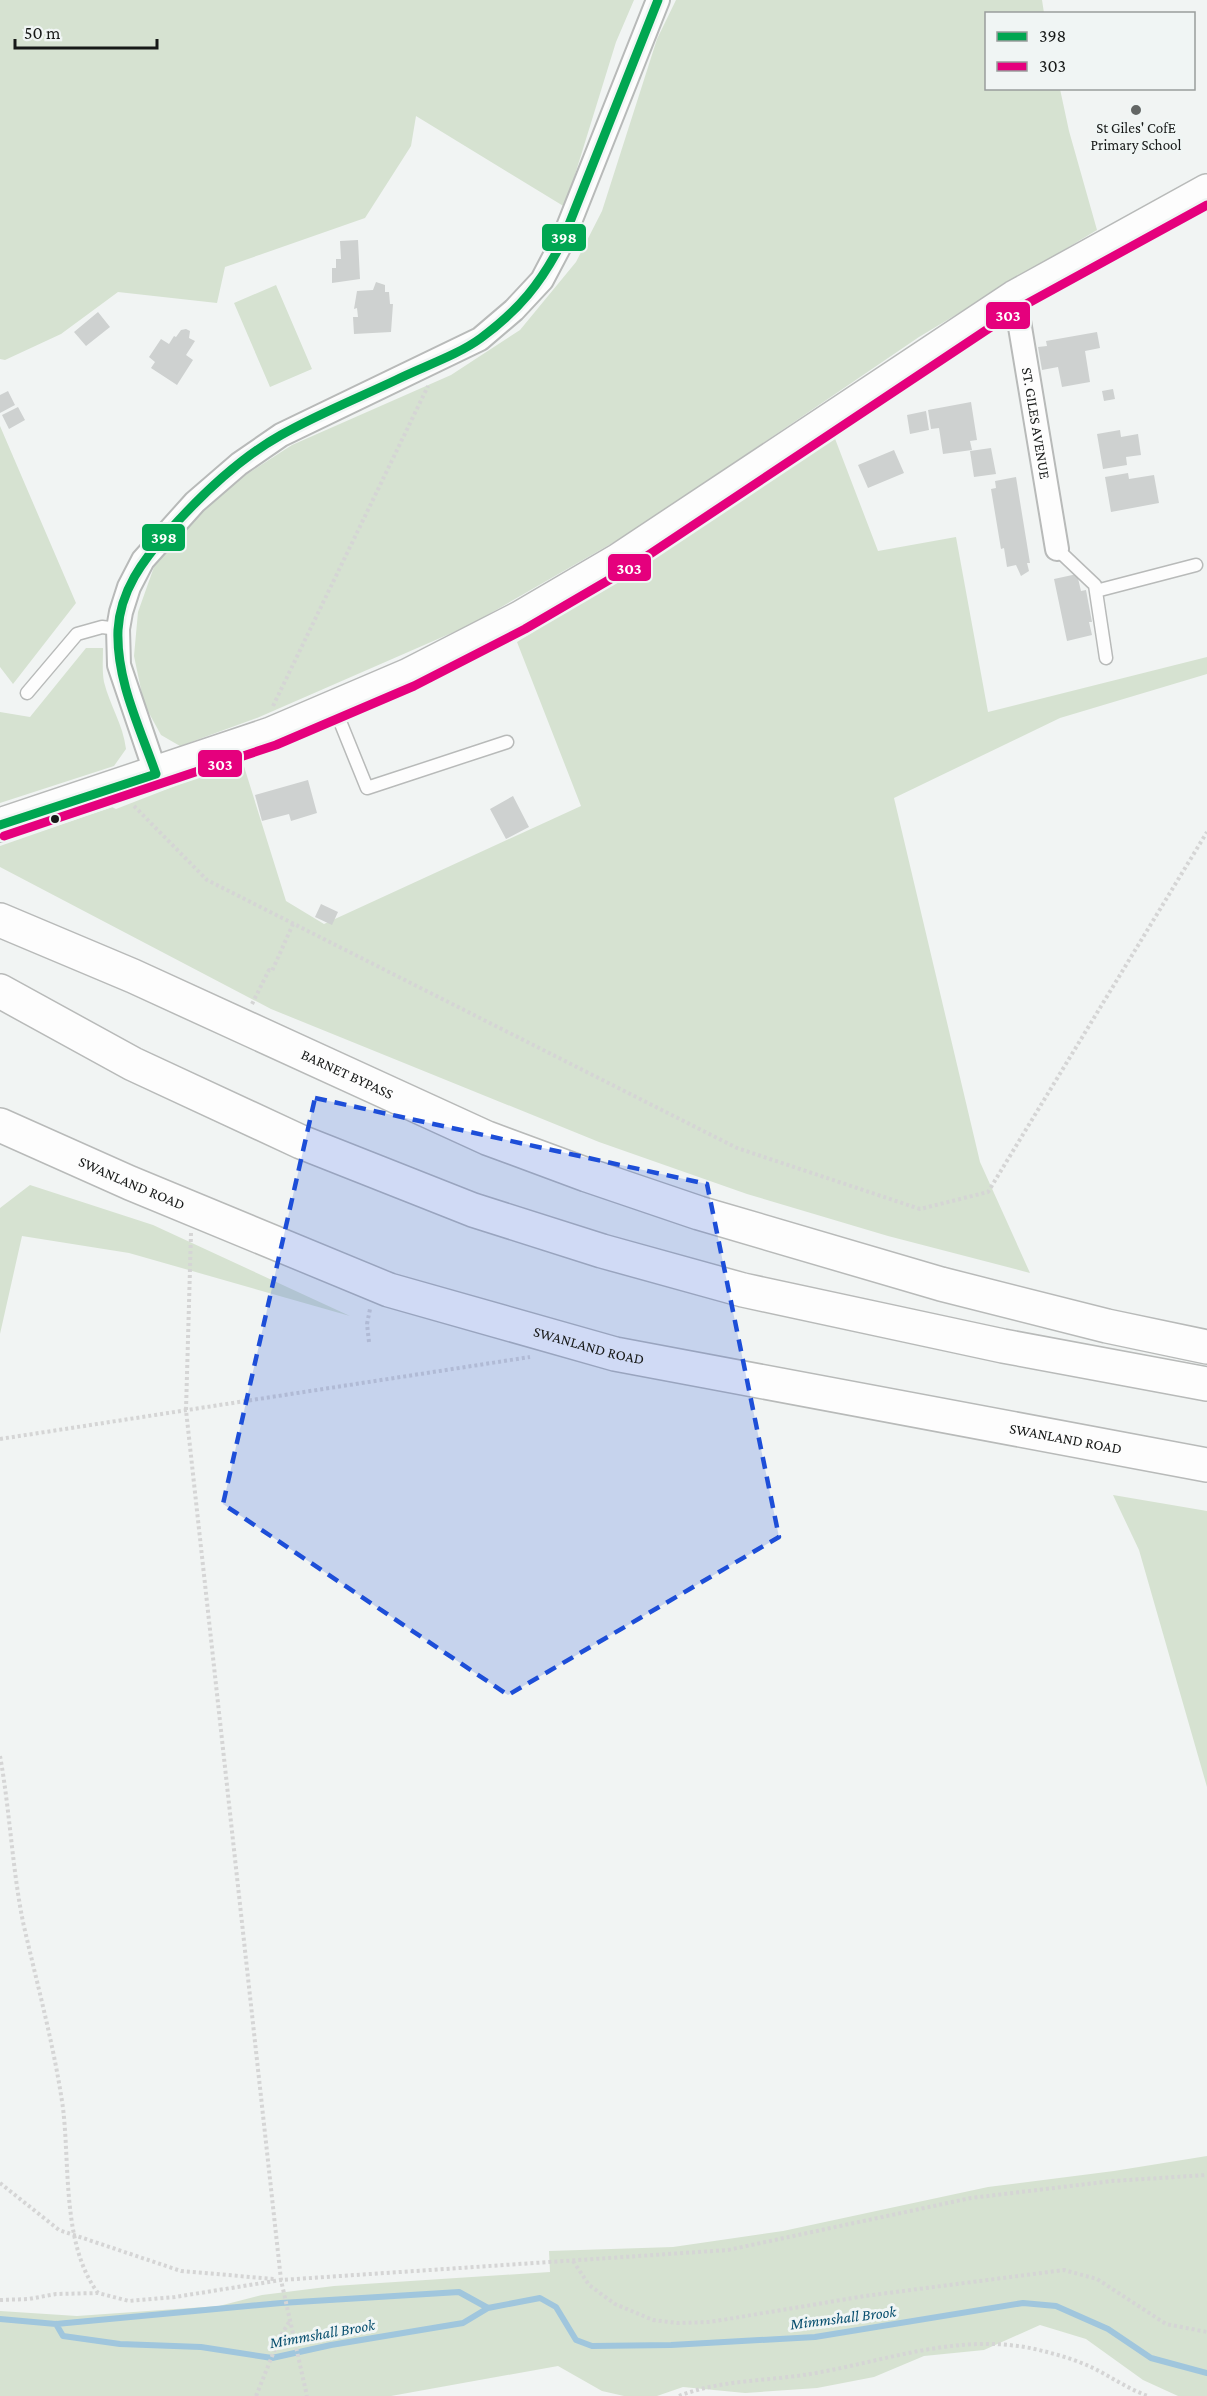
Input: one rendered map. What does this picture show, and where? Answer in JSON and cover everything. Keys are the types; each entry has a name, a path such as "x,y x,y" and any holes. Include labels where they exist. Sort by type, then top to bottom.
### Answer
{"main road":[{"path":"0,825 271,734 409,675 520,618 619,560 1015,297 1207,191"},
{"path":"0,899 133,976"},
{"name":"BARNET BYPASS","path":"0,920 133,976 487,1138 699,1213 941,1284 1107,1326 1207,1347"},
{"path":"0,991 133,1064 301,1143 473,1210 602,1251 743,1290 1003,1346 1207,1384"},
{"name":"SWANLAND ROAD","path":"0,1125 130,1183 376,1285 615,1354 1207,1465"}],"street":[{"path":"156,774 119,665 118,629 129,587 143,560 195,502 239,464 281,435 480,339 514,310 542,280 562,242 658,0"},
{"name":"ST. GILES AVENUE","path":"1015,297 1057,549"}],"lane":[{"path":"1057,549 1095,585 1106,658"},
{"path":"1096,591 1196,566"},
{"path":"27,693 77,634 95,628 118,629"},
{"path":"334,708 368,788 507,742"}],"path":[{"path":"271,734 266,720 428,385 431,363"},
{"path":"116,787 207,880 737,1148 920,1209 988,1192 1207,832"},
{"path":"255,998 269,970 272,971 293,924"},
{"path":"191,1230 186,1410 281,2280 307,2396"},
{"path":"369,1342 367,1324 376,1285"},
{"path":"0,1439 537,1356"},
{"path":"0,1756 12,1860 52,2046 63,2109 76,2252 86,2276 98,2293"},
{"path":"0,2300 29,2299 56,2294 98,2293 129,2301 175,2297 281,2280 728,2250 971,2198 1112,2181 1207,2175"},
{"path":"0,2183 59,2230 181,2271 281,2280"},
{"path":"572,2260 589,2284 615,2304 652,2320 677,2323 710,2322 865,2296 1064,2270 1097,2279 1166,2324 1207,2332"},
{"path":"256,2396 279,2338 290,2322"},
{"path":"680,2396 728,2385 812,2374 909,2352 963,2344 994,2344 1042,2351 1089,2366 1148,2396"}],"highlighted area":[{"path":"315,1098 707,1184 779,1537 508,1695 223,1504"}],"green space":[{"path":"0,0 634,0 616,42 565,207 416,116 411,146 365,218 225,267 217,303 118,292 61,334 5,360 0,359"},
{"path":"676,0 1042,0 1044,12 985,12 985,90 1060,90 1069,131 1097,230 919,337 635,530 470,625 257,718 180,746 161,735 144,704 134,656 138,612 154,567 187,526 233,483 292,445 451,375 520,330 576,262 602,211 657,39"},
{"path":"276,285 312,369 270,387 234,303"},
{"path":"0,426 76,603 13,684 0,667"},
{"path":"834,436 878,551 956,537 988,712 1207,657 1207,674 1060,718 894,798 980,1162 1030,1273 888,1236 747,1194 599,1142 271,1009 0,867 0,846 112,807 116,809 242,760 286,901 324,924 581,806 517,642 679,541"},
{"path":"86,648 103,648 104,682 122,731 126,749 114,766 0,803 0,712 30,717"},
{"path":"30,1185 153,1225 350,1316 129,1253 22,1236 0,1334 0,1208"},
{"path":"1113,1495 1207,1511 1207,1787 1139,1550"},
{"path":"1207,2156 1207,2396 1178,2396 1143,2380 1086,2339 1040,2325 984,2350 924,2356 874,2377 817,2388 745,2393 683,2387 657,2396 624,2396 602,2391 558,2366 391,2396 0,2396 0,2311 77,2316 219,2306 262,2295 334,2286 550,2272 549,2251 673,2247 783,2231 988,2187 1114,2171"}],"building":[{"path":"358,240 360,279 332,283 332,268 336,268 336,259 341,259 340,241"},
{"path":"376,282 385,285 385,292 389,292 390,304 393,304 391,332 354,334 353,317 358,317 357,308 354,309 357,291 373,290"},
{"path":"98,312 110,327 86,346 74,332"},
{"path":"181,330 190,331 189,338 195,341 186,355 193,360 177,385 151,368 155,362 149,357 161,339 169,344 174,336 176,337"},
{"path":"1097,332 1100,348 1085,351 1090,382 1062,387 1058,367 1042,370 1038,347 1047,346 1046,341"},
{"path":"1113,389 1115,399 1104,401 1102,391"},
{"path":"8,391 15,405 0,413 0,395"},
{"path":"971,402 977,440 970,441 972,450 943,454 939,428 931,429 928,410"},
{"path":"18,407 25,420 9,429 2,415"},
{"path":"926,411 929,430 910,434 907,415"},
{"path":"1120,430 1121,437 1138,434 1141,455 1126,457 1127,465 1103,469 1097,434"},
{"path":"991,448 996,474 974,477 970,451"},
{"path":"894,450 904,473 868,488 858,465"},
{"path":"1128,473 1129,479 1154,475 1159,503 1111,512 1105,477"},
{"path":"1016,477 1030,563 1027,563 1029,571 1021,576 1016,565 1007,567 1004,548 1001,549 991,489 996,488 995,481"},
{"path":"1077,574 1081,591 1086,590 1092,635 1067,641 1054,579"},
{"path":"308,780 317,813 291,821 289,814 262,821 255,795"},
{"path":"513,796 529,827 506,839 490,809"},
{"path":"321,904 338,912 332,925 315,917"}],"waterway":[{"name":"Mimmshall Brook","path":"0,2319 56,2324 281,2303 459,2292 488,2308 540,2298 556,2307 576,2340 592,2346 671,2345 815,2337 1023,2303 1056,2306 1108,2329 1151,2358 1207,2373"},
{"name":"Mimmshall Brook","path":"56,2324 63,2336 120,2344 201,2347 272,2358 331,2345 463,2323 488,2308"}],"transit line":[{"name":"398","path":"156,774 130,704 118,649 118,630 123,602 134,577 159,543 194,505 250,455 309,420 462,350 495,328 528,295 562,242 658,0"},
{"name":"303","path":"4,836 276,745 414,686 525,629 626,570 1021,307 1207,205"},
{"name":"398","path":"0,825 156,774"}],"place":[{"name":"St Giles' CofE Primary School","path":"1136,110"}]}
